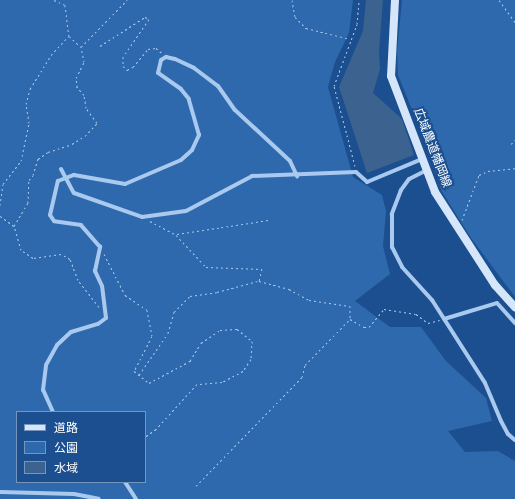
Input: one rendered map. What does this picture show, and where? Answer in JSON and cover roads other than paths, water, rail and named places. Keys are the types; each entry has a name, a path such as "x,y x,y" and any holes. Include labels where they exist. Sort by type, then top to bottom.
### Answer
{"street":[{"name":"広域農道幡岡線","path":"395,0 392,76 424,158 435,192 459,232 495,285 515,307"},
{"path":"52,411 43,390 46,365 57,345 71,332 98,324 106,318 102,286 95,272 100,247 81,225 54,221 50,215 58,181 64,177 74,174 126,184 181,160 192,150 198,135 189,100 181,89 158,73 161,60 166,57 194,68 218,86 235,110 290,161 297,176"},
{"path":"61,169 74,193 142,217 186,211 252,176 297,176 356,172 367,182 424,158"},
{"path":"427,170 409,179 401,190 392,214 392,247 402,267 432,300 485,383 501,421 508,434 515,440"},
{"path":"444,319 496,303 515,323"},
{"path":"126,483 136,499"},
{"path":"0,492 74,494 99,499"}],"water":[{"path":"366,0 383,0 379,51 380,69 373,93 402,119 414,155 367,173 339,87 363,31"}]}
